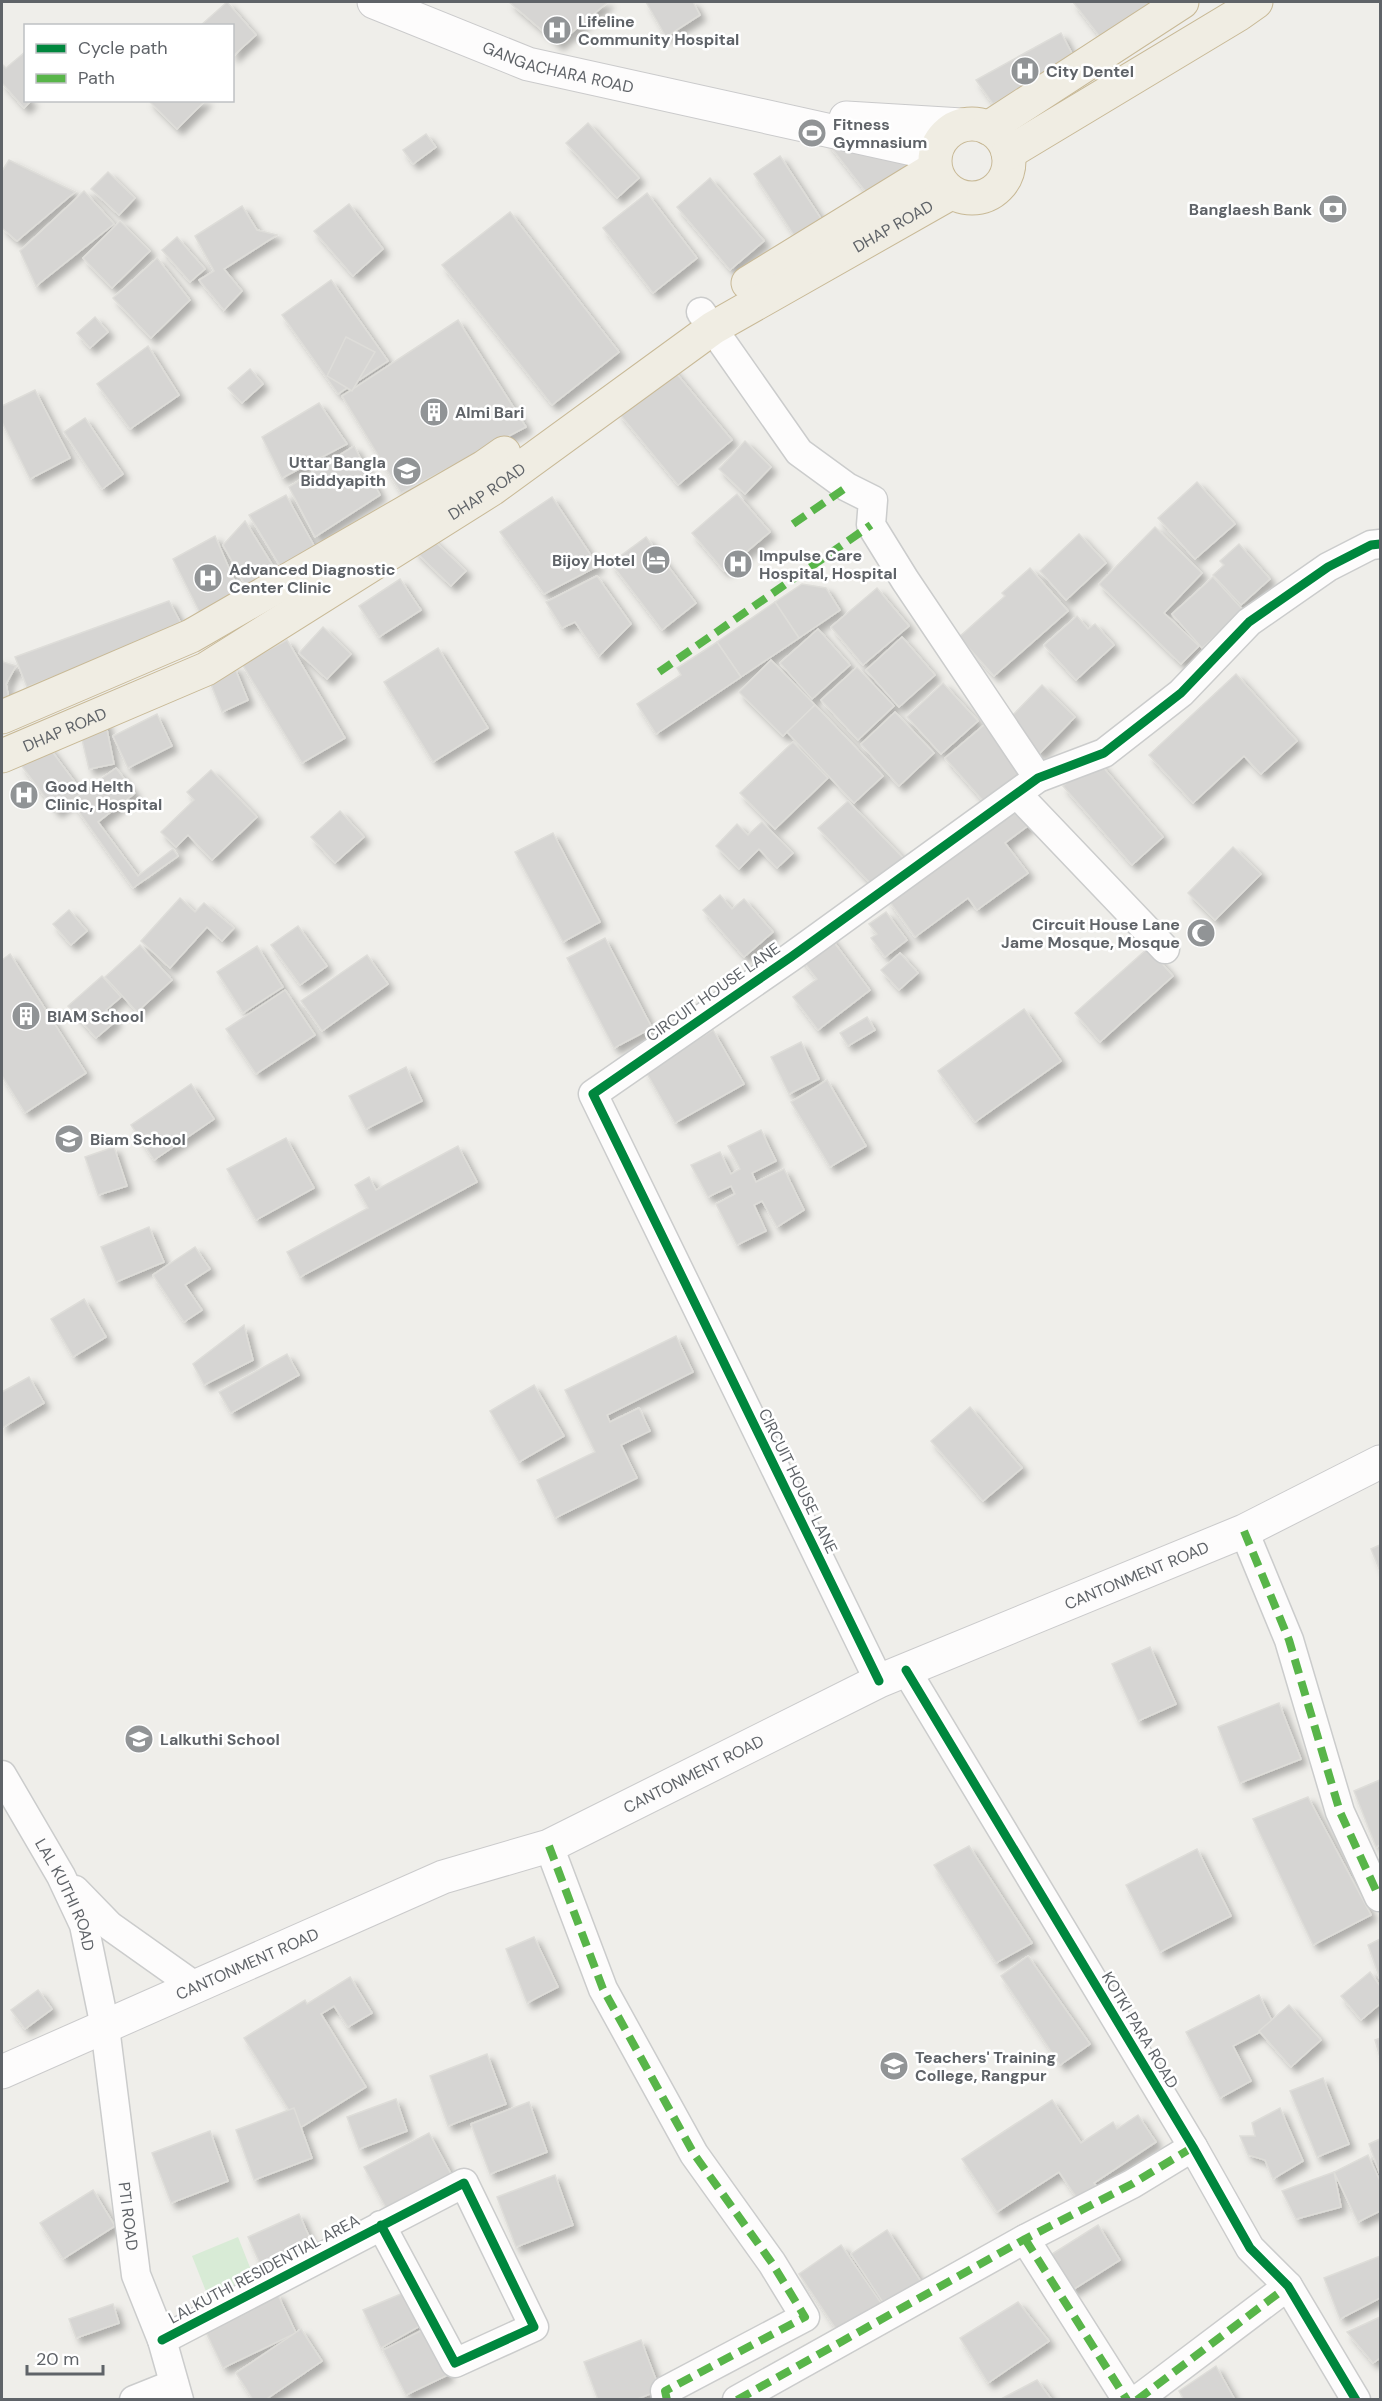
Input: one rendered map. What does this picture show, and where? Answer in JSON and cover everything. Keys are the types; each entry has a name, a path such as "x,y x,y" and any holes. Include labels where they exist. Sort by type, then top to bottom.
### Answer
{"highway":[{"name":"DHAP ROAD","path":"986,135 1182,2"},
{"name":"DHAP ROAD","path":"940,172 940,142 949,131 986,135 1239,14 1256,2"},
{"name":"DHAP ROAD","path":"940,172 972,198 993,192 1003,182 1008,168 986,135"},
{"name":"DHAP ROAD","path":"2,717 191,636 484,467 707,320 940,172"},
{"name":"DHAP ROAD","path":"2,756 206,669 492,489 707,320"}],"main road":[{"name":"GANGACHARA ROAD","path":"374,2 422,9 528,64 752,112 940,172"},
{"name":"GANGACHARA ROAD","path":"752,112 986,135"},
{"name":"CANTONMENT ROAD","path":"2,2072 443,1876 549,1846 892,1676 1244,1531 1380,1462"}],"street":[{"path":"707,320 799,452 847,487 873,500 871,525 1028,786 1165,949"},
{"name":"CIRCUIT HOUSE LANE","path":"892,1676 593,1094 791,957 1028,786 1104,753 1182,693 1249,622 1328,567 1371,545 1380,544"},
{"path":"1244,1531 1289,1640 1340,1812 1378,1897"},
{"name":"KOTKI PARA ROAD","path":"892,1676 1193,2147 1250,2248 1288,2286 1356,2400"},
{"name":"LAL KUTHI ROAD","path":"2,1775 61,1876 84,1925 105,2026"},
{"path":"549,1846 603,1989 694,2154 772,2264 805,2317 664,2391 667,2400"},
{"path":"61,1876 110,1926 196,1987"},
{"name":"PTI ROAD","path":"105,2026 136,2275 162,2340 177,2392"},
{"path":"736,2400 1025,2239 1132,2184 1193,2147"},
{"name":"LALKUTHI RESIDENTIAL AREA","path":"162,2340 381,2225 464,2183 534,2327 455,2362 381,2225"},
{"path":"1025,2239 1127,2400"},
{"path":"1137,2400 1288,2286"},
{"path":"134,2400 177,2392"}],"green space":[{"path":"238,2237 255,2280 209,2299 192,2256"}],"building":[{"path":"227,2 256,35 234,55 234,24 202,24"},
{"path":"509,2 608,2 558,44"},
{"path":"646,2 693,2 700,15 666,37"},
{"path":"1073,2 1151,2 1100,37"},
{"name":"City Dentel","path":"1061,33 1076,61 993,104 976,80"},
{"path":"24,53 24,102 30,102 24,108 2,83 2,64 6,68"},
{"path":"150,102 204,102 177,129"},
{"path":"588,123 639,178 617,198 566,143"},
{"path":"426,134 436,147 413,164 403,150"},
{"path":"826,141 909,145 913,172 869,196"},
{"path":"780,156 822,220 795,237 754,174"},
{"path":"9,160 75,192 17,241 2,228 2,171"},
{"path":"108,172 135,198 119,215 91,189"},
{"path":"710,178 764,241 730,270 677,207"},
{"path":"84,191 114,224 36,286 20,251"},
{"path":"647,193 697,258 653,293 603,228"},
{"path":"349,204 383,249 353,276 314,231"},
{"path":"242,206 257,230 277,235 224,269 242,291 224,310 199,280 214,271 195,236"},
{"path":"510,212 619,352 552,405 442,265"},
{"path":"120,221 150,251 112,288 83,258"},
{"path":"177,237 205,269 190,282 162,250"},
{"path":"157,258 190,300 151,338 113,298"},
{"path":"331,280 388,361 338,394 282,315"},
{"path":"95,317 108,332 90,348 77,333"},
{"name":"Almi Bari","path":"458,320 526,427 401,493 342,396"},
{"path":"346,337 375,352 352,391 327,376"},
{"path":"148,346 179,395 130,429 97,384"},
{"path":"671,367 732,440 678,485 618,412"},
{"path":"250,369 263,384 242,403 228,388"},
{"path":"35,390 70,458 30,479 2,422 2,406"},
{"path":"319,403 347,444 282,478 262,437"},
{"path":"85,418 123,474 102,489 64,432"},
{"path":"745,441 771,467 745,494 719,469"},
{"path":"354,446 380,495 315,537 289,487"},
{"path":"1197,482 1235,524 1195,559 1158,518"},
{"path":"737,494 770,532 724,571 692,533"},
{"path":"286,495 317,551 283,571 249,515"},
{"path":"552,497 598,566 544,594 500,532"},
{"path":"245,521 275,569 247,588 223,545"},
{"path":"1155,527 1202,573 1164,613 1199,646 1181,664 1099,584"},
{"path":"1079,534 1106,563 1066,600 1040,571"},
{"path":"428,535 466,571 451,586 414,550"},
{"name":"Advanced Diagnostic Center Clinic","path":"215,536 242,598 200,613 173,559"},
{"path":"646,537 696,603 662,630 611,563"},
{"path":"1239,544 1270,579 1241,605 1213,575 1224,565 1220,561"},
{"path":"1030,568 1068,611 994,676 959,637 1005,596 1002,593"},
{"path":"597,576 631,624 599,656 575,622 562,628 546,602"},
{"path":"1213,577 1243,610 1202,648 1172,614"},
{"path":"400,579 421,610 379,637 359,606"},
{"path":"802,584 826,588 840,610 799,638 775,602"},
{"path":"877,588 909,626 863,665 831,627"},
{"path":"169,601 183,627 27,687 15,657"},
{"path":"775,602 799,638 741,677 717,642"},
{"path":"1077,616 1088,629 1095,624 1114,645 1076,680 1044,645"},
{"path":"323,627 351,654 327,679 299,653"},
{"path":"818,629 850,665 812,699 780,663"},
{"path":"902,637 935,675 899,707 866,670"},
{"path":"287,640 345,738 302,763 242,664"},
{"path":"717,642 741,677 656,734 637,704 681,675 677,668"},
{"path":"438,648 488,728 433,762 384,682"},
{"path":"2,658 3,662 16,666 6,684 9,700 2,701"},
{"path":"771,660 815,705 783,736 739,692"},
{"path":"234,666 248,700 222,712 208,677"},
{"path":"857,667 894,706 858,740 821,700"},
{"path":"1236,674 1297,741 1261,774 1244,756 1193,803 1149,755"},
{"path":"943,683 978,721 941,754 907,717"},
{"path":"1042,685 1075,717 1039,754 1006,722"},
{"path":"815,705 883,776 854,803 787,732"},
{"path":"895,712 934,753 899,786 861,744"},
{"path":"157,714 172,746 128,768 113,736"},
{"path":"105,720 114,764 89,769 79,727"},
{"path":"984,725 1023,770 985,803 945,758"},
{"path":"793,742 828,778 775,829 740,793"},
{"path":"48,746 83,793 56,812 21,765"},
{"path":"1095,758 1163,837 1132,865 1063,786"},
{"path":"116,768 135,793 98,822 138,876 173,849 178,856 133,888 71,801"},
{"path":"211,770 257,817 212,860 188,835 176,847 161,832 194,800 187,792"},
{"path":"1014,779 1041,816 1005,843 1028,873 977,910 968,898 915,937 887,898"},
{"path":"848,801 907,862 872,885 818,828"},
{"path":"340,811 364,837 335,863 311,837"},
{"path":"762,822 793,853 777,868 759,849 739,869 716,846 737,824 748,835"},
{"path":"553,833 600,922 563,942 515,852"},
{"path":"1233,847 1261,874 1215,920 1188,893"},
{"path":"720,895 732,909 744,899 773,932 744,957 703,910"},
{"path":"180,898 195,912 204,903 234,928 222,941 207,927 170,968 141,941"},
{"path":"69,910 87,931 71,945 53,924"},
{"path":"886,912 907,940 885,957 871,938 877,934 869,924"},
{"path":"821,925 870,990 818,1030 793,997 817,979 792,947"},
{"path":"298,926 327,966 300,985 271,945"},
{"path":"605,938 652,1028 614,1048 567,958"},
{"path":"140,945 172,980 137,1012 105,977"},
{"path":"257,946 283,987 243,1013 217,972"},
{"path":"1148,948 1173,976 1100,1042 1075,1013"},
{"path":"900,953 918,973 899,990 881,970"},
{"name":"BIAM School","path":"10,954 86,1073 25,1113 2,1076 2,960"},
{"path":"367,955 388,984 322,1031 301,1001"},
{"path":"102,976 121,997 106,1010 116,1021 96,1038 68,1006"},
{"path":"285,990 315,1035 256,1074 226,1029"},
{"path":"1024,1009 1061,1061 975,1122 938,1071"},
{"path":"867,1017 875,1030 848,1046 840,1033"},
{"path":"713,1030 744,1084 675,1123 645,1070"},
{"path":"801,1042 819,1079 789,1094 771,1057"},
{"path":"406,1067 422,1101 366,1129 349,1096"},
{"path":"827,1080 866,1146 830,1167 791,1102"},
{"path":"191,1084 214,1119 154,1160 131,1125"},
{"path":"761,1130 776,1161 752,1173 756,1182 784,1169 804,1210 777,1227 762,1201 754,1205 766,1231 737,1245 716,1204 735,1194 731,1186 708,1197 691,1165 720,1152 731,1174 740,1169 728,1146"},
{"path":"286,1138 314,1188 256,1220 227,1169"},
{"path":"458,1146 477,1182 300,1277 287,1252 368,1208 355,1185 369,1177 376,1190"},
{"path":"114,1147 127,1186 98,1195 85,1157"},
{"path":"149,1227 164,1262 116,1282 101,1247"},
{"path":"195,1247 210,1269 185,1285 202,1310 184,1322 153,1275"},
{"path":"84,1299 106,1337 73,1357 51,1319"},
{"path":"244,1325 253,1360 204,1385 193,1364"},
{"path":"676,1336 693,1372 607,1415 610,1422 639,1408 650,1431 621,1445 637,1478 555,1518 537,1480 595,1452 565,1390"},
{"path":"287,1354 299,1375 231,1413 219,1392"},
{"path":"29,1377 44,1403 2,1428 2,1392"},
{"path":"534,1385 564,1436 519,1462 490,1411"},
{"path":"970,1407 1022,1468 983,1501 931,1441"},
{"path":"1380,1545 1380,1571 1371,1549"},
{"path":"1150,1647 1176,1704 1138,1721 1112,1664"},
{"path":"1279,1703 1301,1759 1240,1783 1218,1727"},
{"path":"1380,1780 1380,1845 1376,1847 1354,1791"},
{"path":"1308,1797 1371,1915 1313,1945 1253,1819"},
{"path":"969,1846 1032,1943 996,1963 934,1865"},
{"path":"1197,1849 1231,1916 1160,1952 1126,1885"},
{"path":"534,1937 558,1987 527,2003 506,1949"},
{"path":"1380,1939 1380,1979 1368,1945"},
{"path":"1028,1956 1090,2044 1060,2065 1001,1976"},
{"path":"1370,1972 1380,1986 1380,2004 1361,2020 1341,1996"},
{"path":"350,1977 372,2013 348,2027 334,2006 321,2014 366,2087 300,2128 244,2038 305,2000 307,2004"},
{"path":"38,1990 52,2009 25,2029 11,2010"},
{"path":"1259,1995 1274,2025 1233,2046 1251,2081 1220,2098 1186,2032"},
{"path":"1289,2005 1321,2040 1291,2067 1259,2031"},
{"path":"1380,2038 1380,2057 1375,2040"},
{"path":"487,2054 506,2104 448,2126 430,2076"},
{"path":"1323,2078 1349,2144 1317,2157 1290,2091"},
{"path":"396,2099 407,2131 359,2149 347,2117"},
{"path":"1052,2100 1081,2143 1113,2122 1117,2129 1138,2115 1156,2142 1094,2183 1098,2188 1079,2201 1059,2172 997,2212 962,2159"},
{"path":"529,2102 547,2152 490,2174 471,2124"},
{"path":"294,2108 312,2158 254,2180 236,2130"},
{"path":"1280,2108 1303,2161 1273,2179 1265,2160 1248,2155 1240,2136 1255,2136 1252,2123"},
{"path":"210,2131 228,2181 171,2203 152,2153"},
{"path":"429,2133 451,2174 386,2208 364,2167"},
{"path":"1380,2139 1380,2174 1369,2144"},
{"path":"1368,2155 1380,2181 1380,2211 1358,2222 1334,2172"},
{"path":"1334,2172 1341,2207 1296,2219 1282,2191"},
{"path":"555,2175 573,2225 516,2247 497,2197"},
{"path":"93,2190 115,2226 63,2259 40,2223"},
{"path":"299,2214 317,2254 266,2277 248,2237"},
{"path":"1098,2225 1120,2260 1071,2291 1052,2254"},
{"path":"887,2230 922,2283 886,2307 851,2254"},
{"path":"841,2245 881,2303 838,2332 799,2274"},
{"path":"1380,2256 1380,2298 1340,2319 1324,2278"},
{"path":"408,2291 427,2322 381,2348 363,2310"},
{"path":"277,2293 296,2333 223,2368 204,2328"},
{"path":"1018,2302 1049,2341 988,2383 960,2338"},
{"path":"113,2304 119,2323 76,2338 69,2319"},
{"path":"1380,2317 1380,2358 1373,2363 1347,2332"},
{"path":"428,2327 448,2375 406,2395 383,2350"},
{"path":"301,2329 322,2361 265,2400 253,2400 236,2373"},
{"path":"641,2340 660,2390 635,2400 598,2400 584,2362"},
{"path":"1216,2366 1235,2400 1184,2400 1179,2391"},
{"path":"1037,2380 1052,2400 1001,2400 1001,2399"}],"marked path":[{"path":"793,524 847,487"},
{"path":"659,672 871,525"},
{"path":"1244,1531 1289,1640 1340,1812 1379,1897"},
{"path":"549,1846 603,1989 694,2154 772,2263 805,2317 665,2391 667,2400"},
{"path":"737,2400 1025,2239 1132,2184 1193,2147"},
{"path":"1025,2239 1127,2400"},
{"path":"1137,2400 1288,2286"}],"cycle path":[{"path":"879,1681 593,1094 791,957 1038,778 1104,753 1181,693 1249,622 1328,567 1371,545 1380,544"},
{"path":"906,1670 1193,2147 1250,2248 1288,2286 1356,2400"},
{"path":"162,2340 464,2183 534,2327 455,2363 381,2225"}],"place":[{"name":"Lifeline Community Hospital","path":"557,30"},
{"name":"City Dentel","path":"1025,71"},
{"name":"Fitness Gymnasium","path":"812,133"},
{"name":"Banglaesh Bank","path":"1333,209"},
{"name":"Almi Bari","path":"434,412"},
{"name":"Uttar Bangla Biddyapith","path":"407,471"},
{"name":"Bijoy Hotel","path":"656,560"},
{"name":"Impulse Care Hospital, Hospital","path":"738,564"},
{"name":"Advanced Diagnostic Center Clinic","path":"208,578"},
{"name":"Good Helth Clinic, Hospital","path":"24,795"},
{"name":"Circuit House Lane Jame Mosque, Mosque","path":"1201,933"},
{"name":"BIAM School","path":"26,1016"},
{"name":"Biam School","path":"69,1139"},
{"name":"Lalkuthi School","path":"139,1739"},
{"name":"Teachers' Training College, Rangpur","path":"894,2066"}]}
